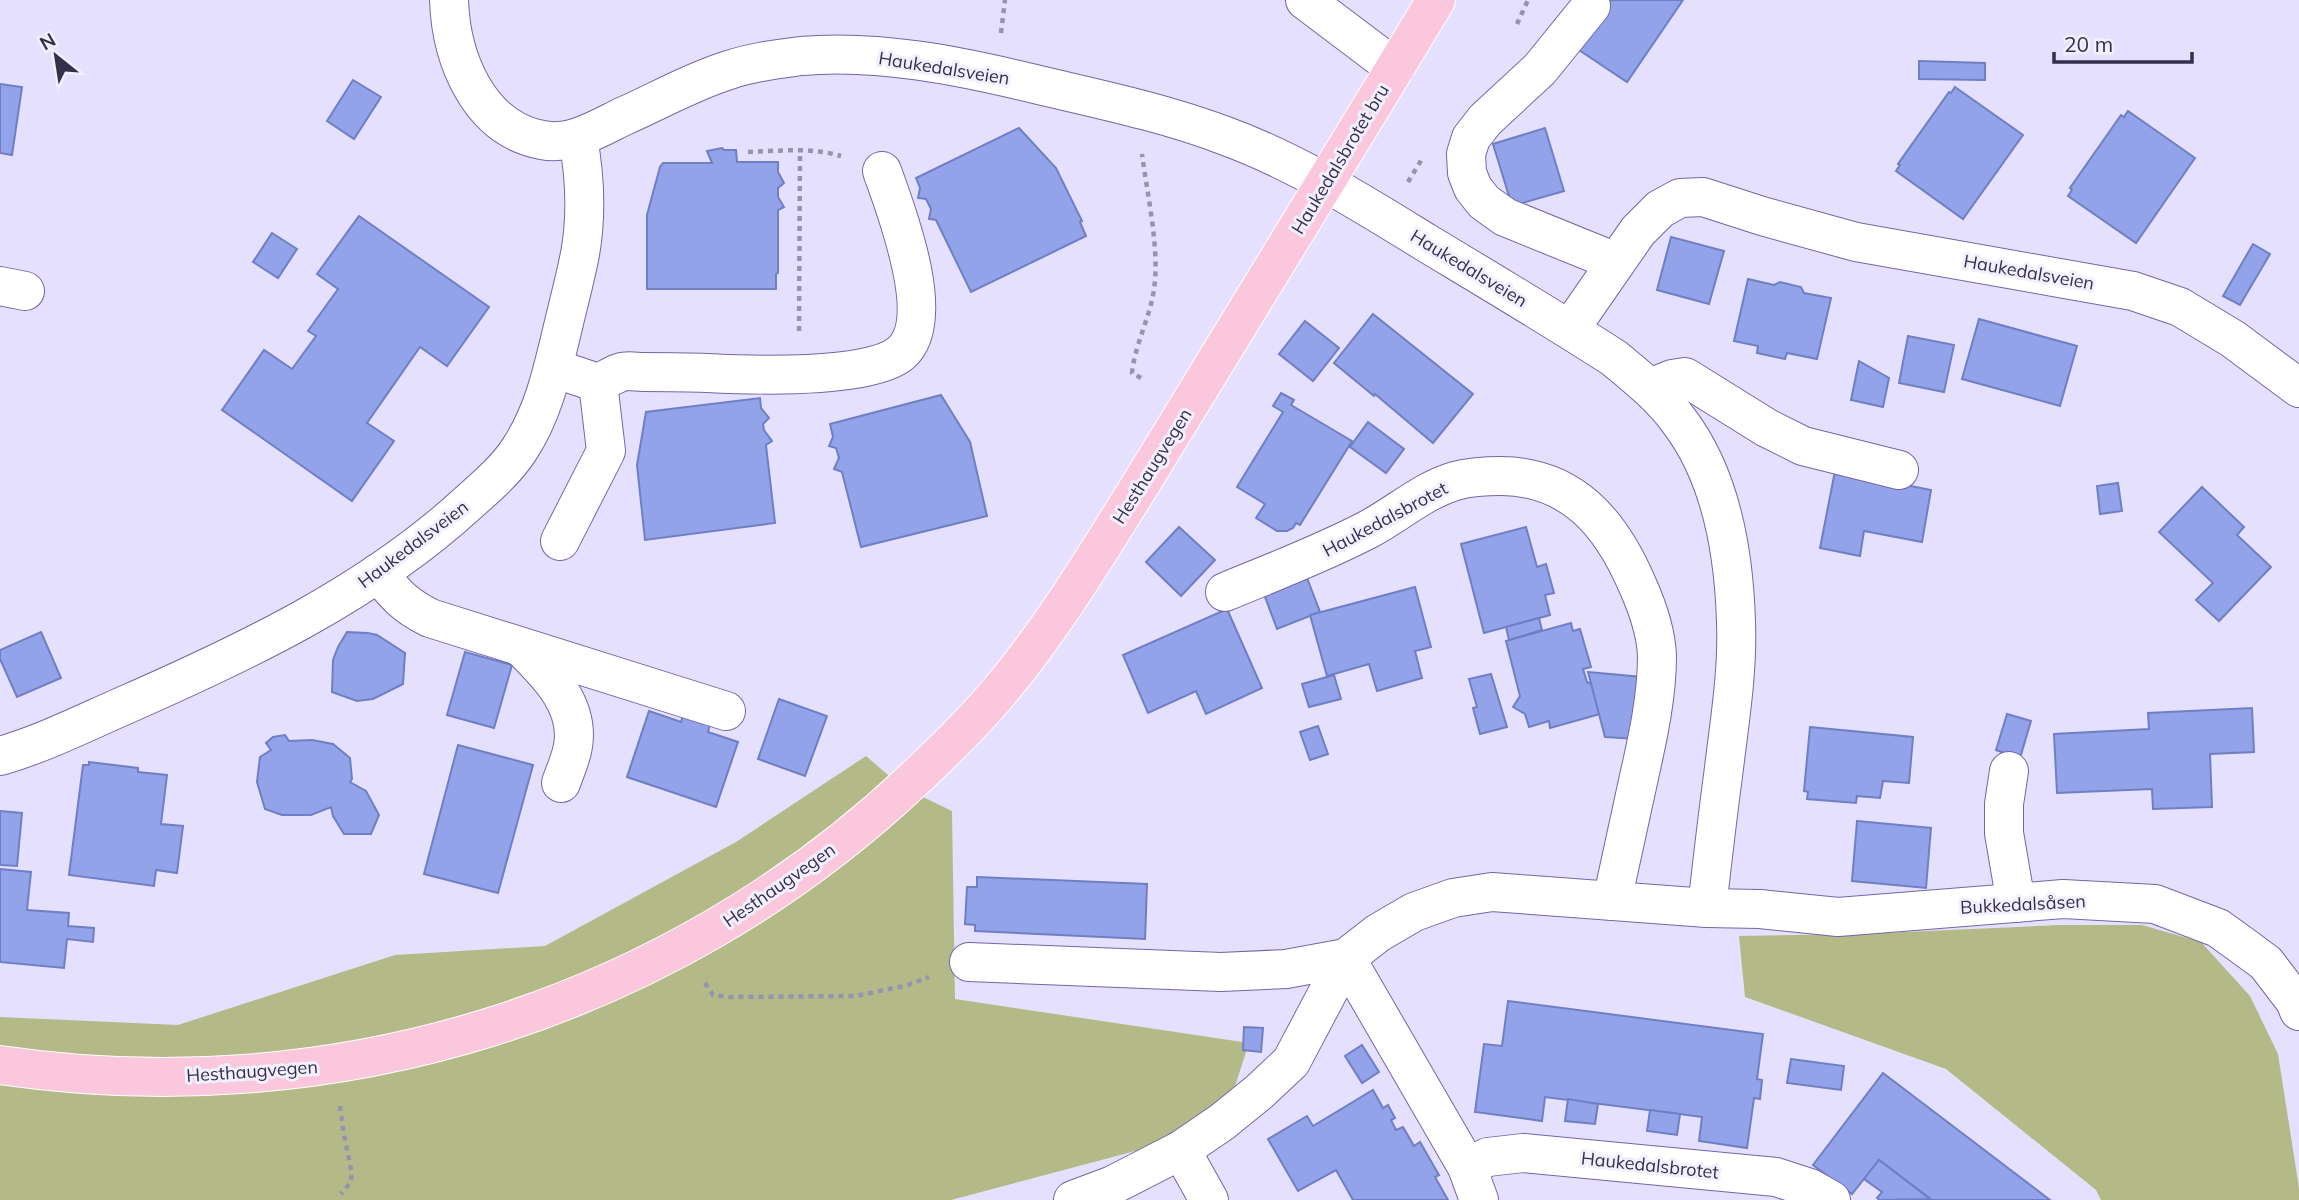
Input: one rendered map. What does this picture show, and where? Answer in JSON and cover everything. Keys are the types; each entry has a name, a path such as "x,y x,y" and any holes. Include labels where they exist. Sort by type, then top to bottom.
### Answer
{"main road":[{"path":"1395,68 1436,0"},
{"name":"Haukedalsbrotet bru","path":"1284,250 1395,68"},
{"name":"Hesthaugvegen","path":"0,1065 131,1077 275,1072 345,1063 495,1026 565,1002 637,970 701,937 765,899 823,858 882,809 941,754 998,694 1047,630 1092,563 1284,250"}],"street":[{"name":"Haukedalsveien","path":"449,0 458,55 470,84 482,103 500,122 520,134 545,141 578,138 729,69 780,58 828,54 886,57 996,75 1143,110 1223,135 1280,158 1364,204 1570,330 1638,231 1660,209 1680,198 1703,197 1856,242 2133,291 2180,307 2232,339 2299,388"},
{"path":"1305,0 1395,68"},
{"path":"1591,6 1540,69 1485,120 1471,138 1466,154 1467,173 1483,202 1505,217 1616,262"},
{"name":"Haukedalsveien","path":"0,756 37,744 201,672 287,628 378,573 454,516 491,483 519,452 541,411 553,368 581,252 584,173 578,138"},
{"path":"553,368 598,383 624,371 754,375 854,370 886,362 901,354 914,327 917,306 904,230 882,171"},
{"path":"1073,1200 1113,1185 1181,1150 1259,1093 1291,1062 1346,958 1378,933 1414,912 1453,898 1492,892 1707,908 1733,696 1736,623 1730,560 1719,503 1702,459 1679,421 1650,388 1614,358 1570,330"},
{"path":"1650,388 1685,377 1767,428 1803,446 1899,470"},
{"path":"560,541 606,451 598,383"},
{"name":"Haukedalsbrotet","path":"1225,592 1327,551 1419,498 1455,481 1487,476 1522,476 1554,485 1583,503 1611,533 1631,570 1648,611 1657,655 1650,727 1612,901"},
{"path":"378,573 409,607 430,618 726,711"},
{"path":"521,646 547,673 563,695 571,716 573,746 561,783"},
{"path":"2010,771 2004,804 2004,834 2016,903"},
{"name":"Bukkedalsåsen","path":"1707,908 1759,909 1838,917 2063,899 2155,904 2218,928 2266,963 2289,992 2299,1011"},
{"path":"969,962 1221,972 1286,969 1346,958"},
{"name":"Haukedalsbrotet","path":"1346,958 1473,1184"},
{"path":"1181,1150 1209,1200"},
{"name":"Haukedalsbrotet","path":"1473,1184 1488,1157 1523,1153 1776,1177 1810,1188 1831,1200"}],"path":[{"path":"1001,34 1005,0"},
{"path":"1139,143 1155,254 1155,287 1146,324 1133,358 1132,373 1141,378"},
{"path":"748,152 800,150 831,153 882,171"},
{"path":"799,374 800,150"},
{"path":"701,977 713,995 856,996 908,985 969,962"},
{"path":"339,1098 352,1174 350,1183 341,1194"}],"green space":[{"path":"866,756 902,787 952,811 955,999 1249,1043 1235,1086 1169,1142 951,1200 0,1200 0,1017 178,1025 395,955 545,946 736,842"},
{"path":"2060,925 2142,925 2201,942 2250,996 2278,1054 2299,1200 2101,1200 2096,1190 1946,1069 1745,997 1739,936 1859,934"}],"building":[{"path":"1609,0 1683,0 1627,82 1576,48"},
{"path":"1919,61 1985,63 1985,80 1919,79"},
{"path":"353,80 381,97 354,139 327,121"},
{"path":"0,84 22,87 12,155 0,153"},
{"path":"1955,87 2023,135 1963,219 1896,171 1900,165 1898,164"},
{"path":"2128,111 2195,158 2136,243 2068,196 2072,190 2070,188 2121,115 2124,117"},
{"path":"1019,128 1056,168 1082,221 1080,222 1086,236 971,292 936,220 929,219 931,209 926,199 918,198 920,188 916,178"},
{"path":"1545,128 1564,191 1512,206 1493,144"},
{"path":"722,148 736,150 737,162 778,162 778,172 784,183 778,188 778,197 784,207 778,210 776,289 647,289 647,215 660,167 663,163 712,163 707,151"},
{"path":"359,216 489,307 447,366 420,347 367,423 394,441 352,501 222,410 264,350 292,369 316,336 308,331 338,289 317,274"},
{"path":"272,233 297,249 278,278 253,262"},
{"path":"1671,237 1724,251 1709,304 1657,290"},
{"path":"2253,244 2270,254 2240,305 2223,296"},
{"path":"1748,279 1774,285 1780,282 1801,287 1804,293 1831,298 1817,359 1787,353 1785,359 1757,353 1758,346 1734,341"},
{"path":"1373,314 1473,394 1433,443 1334,363"},
{"path":"1979,319 2077,346 2060,406 1962,379"},
{"path":"1305,321 1339,348 1313,381 1279,354"},
{"path":"1908,336 1954,345 1944,392 1899,383"},
{"path":"1859,361 1889,378 1883,407 1851,400"},
{"path":"1281,393 1294,400 1291,405 1352,441 1300,525 1296,523 1287,531 1277,531 1256,518 1265,504 1237,487 1283,412 1273,406"},
{"path":"941,395 970,442 987,516 861,547 842,472 834,469 839,458 836,448 829,446 833,437 830,424"},
{"path":"760,398 761,408 769,418 763,424 764,430 772,441 766,445 775,523 645,540 637,465 646,412"},
{"path":"1368,422 1404,449 1386,473 1350,447"},
{"path":"1835,471 1931,490 1922,542 1864,531 1860,556 1820,548"},
{"path":"2118,483 2122,511 2100,514 2097,486"},
{"path":"2202,487 2244,527 2237,535 2271,567 2219,621 2196,600 2213,583 2159,532"},
{"path":"1179,527 1215,560 1181,596 1146,562"},
{"path":"1526,527 1537,567 1546,564 1554,593 1545,595 1550,615 1484,633 1461,544"},
{"path":"1304,570 1320,612 1277,629 1261,586"},
{"path":"1415,587 1431,647 1415,651 1422,678 1377,691 1369,664 1327,676 1310,615"},
{"path":"1227,609 1262,688 1206,714 1196,691 1148,713 1123,655"},
{"path":"1539,618 1542,630 1509,640 1506,627"},
{"path":"1571,623 1573,631 1580,629 1591,667 1583,669 1587,682 1593,685 1600,714 1550,728 1549,721 1529,727 1525,714 1513,707 1520,696 1506,641"},
{"path":"41,632 61,678 17,697 0,659 0,650"},
{"path":"347,632 377,635 405,653 403,684 373,699 357,701 332,692 333,660"},
{"path":"465,652 512,665 494,728 447,715"},
{"path":"1588,672 1642,677 1637,739 1605,737"},
{"path":"1491,674 1507,727 1480,734 1473,708 1477,707 1469,679"},
{"path":"1334,675 1341,699 1309,707 1302,684"},
{"path":"779,699 827,716 805,776 758,759"},
{"path":"2252,708 2254,752 2210,754 2212,807 2153,809 2152,789 2057,793 2054,734 2149,729 2148,713"},
{"path":"649,711 681,722 683,715 710,724 708,732 738,742 716,807 627,777"},
{"path":"2007,714 2031,721 2020,758 1996,750"},
{"path":"1318,726 1328,754 1310,760 1300,732"},
{"path":"1810,727 1913,737 1909,783 1883,781 1880,798 1857,796 1856,803 1807,799 1808,792 1804,791"},
{"path":"285,735 289,741 312,740 333,744 350,758 350,782 366,791 379,815 371,834 344,834 333,816 331,807 311,815 282,815 265,809 257,782 260,757 271,750 266,743 273,737"},
{"path":"458,745 533,765 498,893 424,874"},
{"path":"89,762 138,768 138,772 167,775 161,824 183,826 177,873 156,870 154,886 69,875 83,765 89,765"},
{"path":"0,811 22,813 17,866 0,865"},
{"path":"1857,821 1931,828 1926,888 1852,881"},
{"path":"0,869 31,872 27,910 69,913 68,926 94,928 93,942 67,939 64,968 0,962"},
{"path":"977,877 1147,884 1145,939 975,931 975,925 965,924 967,887 977,887"},
{"path":"1508,1001 1763,1034 1757,1079 1762,1080 1760,1099 1754,1098 1747,1148 1699,1141 1702,1117 1680,1114 1545,1097 1542,1121 1475,1112 1484,1044 1502,1046"},
{"path":"1244,1027 1263,1028 1261,1052 1243,1050"},
{"path":"1362,1045 1379,1072 1362,1083 1345,1056"},
{"path":"1791,1059 1844,1066 1841,1090 1787,1083"},
{"path":"1883,1073 2050,1200 1932,1200 1879,1160 1852,1194 1813,1165"},
{"path":"1373,1090 1383,1108 1388,1105 1395,1118 1391,1120 1396,1130 1403,1127 1414,1146 1420,1142 1439,1175 1435,1177 1448,1200 1353,1200 1336,1170 1298,1191 1268,1139 1307,1116 1313,1126"},
{"path":"1568,1099 1598,1104 1595,1124 1565,1121"},
{"path":"1650,1110 1680,1114 1677,1135 1647,1131"},
{"path":"1879,1160 1930,1199 1877,1198 1882,1192 1864,1179"}]}
